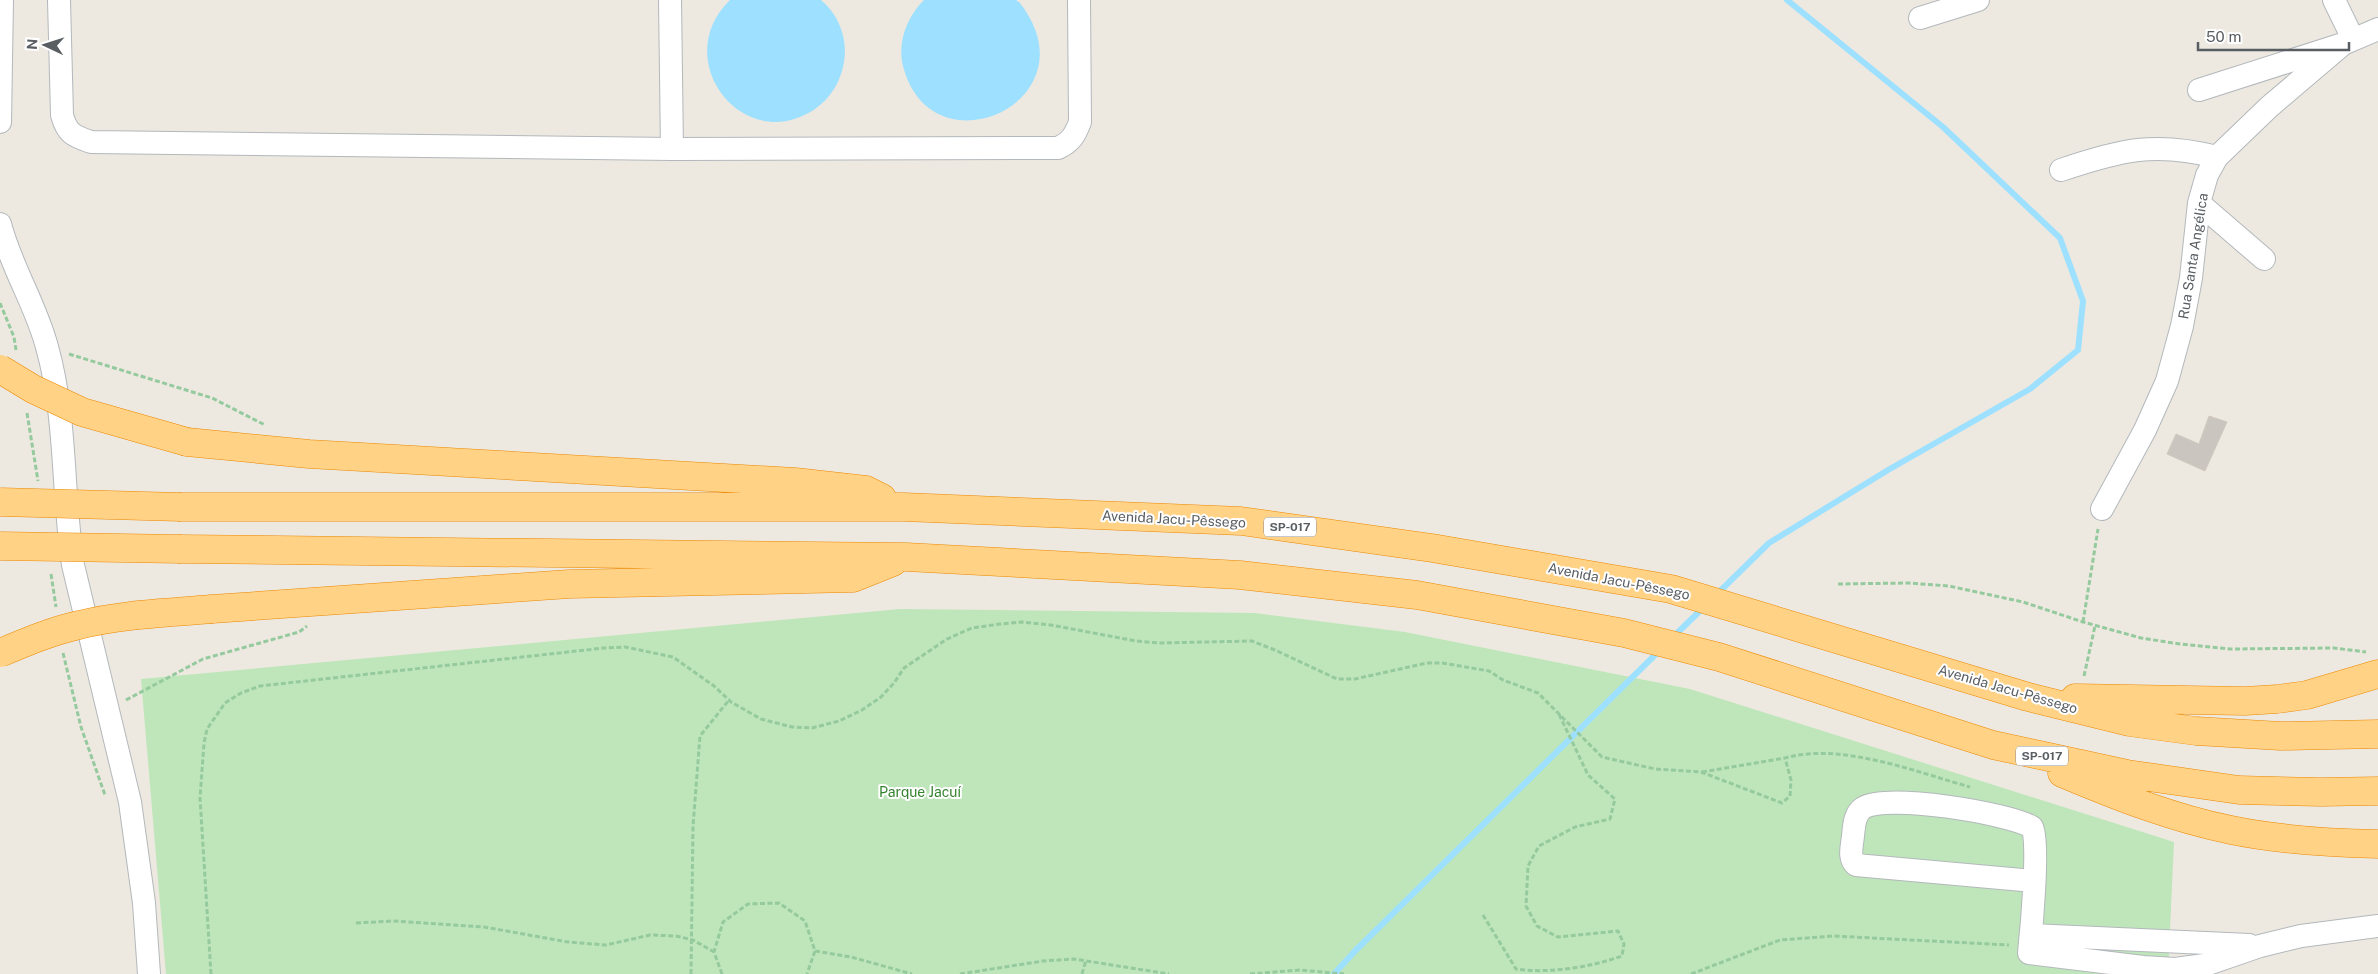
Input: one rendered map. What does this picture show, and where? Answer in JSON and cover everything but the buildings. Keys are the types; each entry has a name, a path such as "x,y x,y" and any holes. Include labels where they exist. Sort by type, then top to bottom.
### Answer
{"highway":[{"path":"0,369 33,389 82,412 187,442 309,454 795,482 866,490 904,508"},
{"name":"Avenida Jacu-Pêssego","path":"0,502 180,507 904,508 1241,521 1432,548 1671,589 2028,697 2129,722 2196,731 2325,737 2378,734"},
{"path":"0,546 906,557"},
{"path":"0,653 43,635 80,625 127,617 212,609 338,602 568,584 853,578 906,557"},
{"name":"SP-017","path":"906,557 1240,575 1417,595 1624,632 1719,657 1993,745 2127,774 2239,790 2378,791"},
{"path":"2028,697 2245,701 2278,699 2307,694 2376,664"},
{"path":"1993,745 2158,811 2231,830 2324,843 2378,844"}],"street":[{"path":"0,122 2,0"},
{"path":"59,0 62,116 66,128 78,137 92,142 672,149 1058,148 1072,139 1080,122 1079,0"},
{"path":"670,0 672,149"},
{"path":"1920,18 1978,0"},
{"path":"2334,0 2348,42"},
{"path":"2200,90 2348,42 2378,29"},
{"name":"Rua Santa Angélica","path":"2102,509 2145,430 2167,381 2182,326 2191,278 2199,204 2207,175 2217,157 2269,107 2348,42"},
{"path":"2062,170 2098,158 2144,148 2189,150 2217,157"},
{"path":"2199,204 2264,259"},
{"path":"0,224 7,252 48,348 61,427 67,526 72,556 130,802 137,847 149,974"},
{"path":"2034,881 1856,865 1852,860 1851,851 1856,814 1862,808 1872,805 1903,802 1946,807 2029,825 2036,835 2034,881 2030,944 2144,967 2175,969 2206,965 2260,946 2339,930 2378,926"}],"path":[{"path":"14,337 212,398 271,428"},
{"path":"2083,622 2102,509"},
{"path":"1838,584 1908,583 1949,586 2023,602 2095,626 2141,638 2231,649 2334,648 2376,664"},
{"path":"81,727 108,710 204,659 299,632 338,602"},
{"path":"212,974 200,798 204,743 207,729 225,703 241,693 260,686 625,647 673,656 730,700 761,719 792,726 812,728 839,721 862,710 881,697 904,668 947,639 972,628 1022,622 1080,630 1136,641 1252,642 1275,650 1337,679 1354,679 1427,663 1442,662 1489,671 1503,680 1538,693 1602,757 1655,769 1701,772 1786,758"},
{"path":"2079,698 2095,626"},
{"path":"691,974 693,826 700,736 730,700"},
{"path":"1483,914 1516,969 1528,973 1560,971 1622,956 1624,944 1618,932 1558,937 1537,926 1526,906 1528,866 1539,846 1575,827 1610,819 1615,799 1588,775 1556,710"},
{"path":"1701,772 1782,803"},
{"path":"722,974 714,952 723,922 748,904 779,904 805,921 815,951 807,974"},
{"path":"356,922 393,921 484,926 568,942 606,945 650,935 692,940 714,952"},
{"path":"1691,974 1780,940 1808,937 1833,936 2030,944"},
{"path":"815,951 912,974"},
{"path":"960,974 1043,961 1086,960 1169,974"},
{"path":"1082,974 1086,960"},
{"path":"1250,974 1300,970 1344,974"}],"green space":[{"name":"Parque Jacuí","path":"900,609 1255,613 1405,632 1690,689 2174,842 2168,974 166,974 141,679"}],"water":[{"path":"730,0 821,0 827,6 841,28 845,53 843,69 838,82 821,105 788,121 763,121 741,111 723,95 711,74 707,49 713,24"},
{"path":"924,0 1016,0 1020,3 1038,38 1038,70 1024,95 1000,112 972,120 944,116 919,99 903,66 901,48 908,22"}],"waterway":[{"path":"1715,596 1769,543 1888,470 2030,389 2078,350 2083,301 2060,238 1943,127 1787,0"},
{"path":"1672,638 1705,606"},
{"path":"1334,974 1355,951 1660,650"}]}
